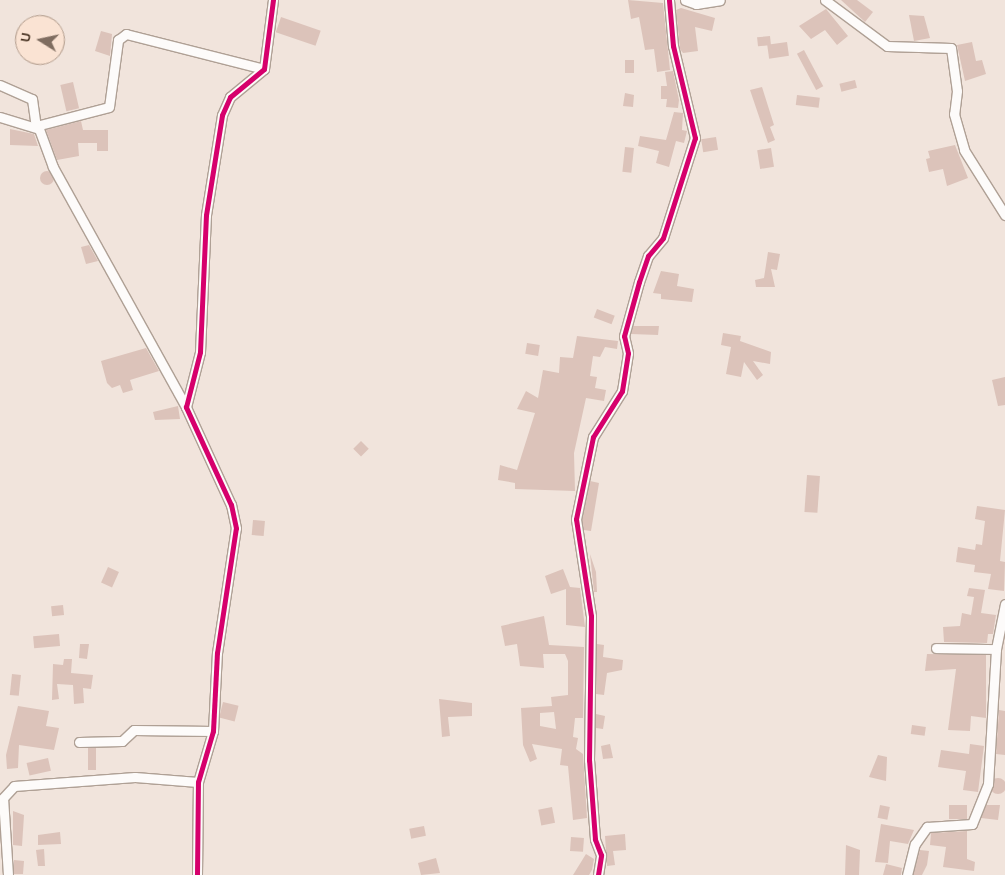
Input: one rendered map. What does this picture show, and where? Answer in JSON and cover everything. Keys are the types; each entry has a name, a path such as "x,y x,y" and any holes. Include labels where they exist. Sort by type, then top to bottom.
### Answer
{"street":[{"path":"186,407 200,352 206,215 222,115 230,97 264,69 273,0"},
{"path":"598,875 601,855 595,839 589,760 591,616 576,519 593,437 622,391 628,353 624,336 639,282 648,256 663,238 695,138 673,46 669,0"},
{"path":"685,0 696,4 720,0"},
{"path":"825,0 887,46 951,48 957,91 954,114 964,150 1005,214"},
{"path":"0,116 36,126 109,107 118,40 126,34 264,69"},
{"path":"0,85 32,99 36,126 53,167 186,407 232,504 236,528 217,653 213,731 198,782 197,875"},
{"path":"907,875 915,844 927,827 972,824 988,784 996,650 1005,604"},
{"path":"936,648 996,650"},
{"path":"79,742 124,741 132,730 213,731"},
{"path":"8,875 4,798 14,786 136,777 198,782"}],"building":[{"path":"628,0 663,3 670,70 657,72 654,49 645,50 639,17 631,19"},
{"path":"841,0 857,0 873,12 865,22"},
{"path":"681,8 715,18 712,31 695,27 698,51 683,53 680,49 676,10"},
{"path":"826,9 848,36 837,45 825,30 811,39 799,26"},
{"path":"909,15 924,16 930,38 914,41"},
{"path":"281,17 321,31 316,46 276,32"},
{"path":"101,31 112,34 110,56 95,51"},
{"path":"770,36 771,45 758,46 757,37"},
{"path":"787,42 789,56 769,59 767,45"},
{"path":"972,42 976,61 982,60 986,74 965,81 957,45"},
{"path":"804,50 823,86 816,90 797,54"},
{"path":"625,60 634,60 634,73 625,73"},
{"path":"673,71 679,100 678,108 666,107 667,99 661,99 661,86 667,86 665,72"},
{"path":"855,80 857,88 841,92 839,84"},
{"path":"73,82 79,108 66,111 60,85"},
{"path":"762,87 774,125 770,127 775,140 768,143 750,90"},
{"path":"625,93 634,95 633,107 623,106"},
{"path":"797,95 820,98 819,108 796,105"},
{"path":"674,112 683,113 682,130 687,131 684,143 676,141 669,167 656,163 659,151 638,146 640,136 666,140"},
{"path":"81,121 83,130 108,130 108,151 97,151 97,143 78,143 79,156 57,160 46,130"},
{"path":"10,129 34,134 38,146 10,145"},
{"path":"716,137 718,150 703,152 701,139"},
{"path":"955,145 968,178 947,186 943,169 929,172 926,159 930,158 928,151"},
{"path":"625,147 634,148 631,173 622,172"},
{"path":"771,148 774,167 760,169 757,150"},
{"path":"47,171 52,173 54,178 52,183 47,185 42,183 40,178 42,173"},
{"path":"89,245 98,261 86,264 81,247"},
{"path":"768,252 780,254 777,270 771,269 775,287 756,287 755,280 764,278"},
{"path":"661,271 679,274 677,286 694,289 692,302 661,299 661,294 653,293"},
{"path":"597,309 615,316 612,324 594,317"},
{"path":"633,326 659,326 658,335 631,334"},
{"path":"723,333 741,336 740,341 771,352 770,364 753,361 763,375 757,380 744,362 741,377 726,374 731,347 721,345"},
{"path":"577,336 618,341 617,349 605,347 600,357 593,356 590,376 597,377 595,388 606,390 604,401 586,398 574,453 575,491 515,489 515,483 498,480 500,465 517,470 535,413 517,409 526,391 538,398 543,370 559,373 560,357 573,358"},
{"path":"527,343 540,345 538,356 525,354"},
{"path":"146,348 159,371 130,380 133,390 123,393 120,385 112,388 107,383 101,361"},
{"path":"1005,377 1005,405 998,406 992,380"},
{"path":"178,406 180,419 155,420 153,412"},
{"path":"361,441 369,449 361,457 353,449"},
{"path":"807,475 820,476 817,513 804,512"},
{"path":"590,481 599,483 591,531 584,530 582,519"},
{"path":"977,506 1005,510 1000,561 1005,562 1004,591 988,589 991,574 974,572 975,565 956,562 958,547 975,550 976,544 982,545 985,521 975,519"},
{"path":"253,520 265,521 264,536 252,535"},
{"path":"590,554 596,572 597,592 594,592"},
{"path":"108,567 119,572 112,587 101,583"},
{"path":"563,569 570,587 580,588 585,627 566,625 566,589 551,594 545,576"},
{"path":"969,588 985,590 981,613 996,615 993,634 988,634 987,643 944,642 943,627 960,626 962,613 971,615 974,597 967,596"},
{"path":"63,605 64,615 52,616 51,606"},
{"path":"544,616 549,645 584,647 583,718 575,718 573,737 578,738 576,749 583,754 587,818 573,820 568,766 560,765 562,749 532,744 537,759 530,762 523,745 521,708 552,706 551,697 568,695 568,661 565,654 543,654 544,668 520,666 517,644 505,646 501,626","holes":["554,712 556,729 540,726 540,713"]},
{"path":"59,634 60,646 34,648 33,636"},
{"path":"80,644 89,644 87,659 79,658"},
{"path":"597,644 604,645 603,657 623,660 622,670 607,673 604,695 596,694"},
{"path":"927,654 986,655 986,718 971,716 970,731 948,730 956,669 925,671"},
{"path":"64,659 72,659 71,673 93,675 91,689 83,688 84,703 74,704 73,685 57,684 59,699 52,700 53,664 63,665"},
{"path":"12,674 21,675 19,696 10,695"},
{"path":"439,699 472,703 472,716 448,717 450,736 442,737"},
{"path":"223,702 239,706 235,721 219,718"},
{"path":"18,706 49,711 46,726 59,728 54,750 19,745 18,768 7,769 6,755"},
{"path":"999,710 1005,711 1005,755 996,754"},
{"path":"596,714 605,716 603,729 596,728"},
{"path":"912,725 926,727 925,736 911,734"},
{"path":"610,744 613,758 603,759 601,746"},
{"path":"970,744 984,746 978,792 963,790 966,771 938,767 941,750 969,754"},
{"path":"88,748 96,748 96,770 88,770"},
{"path":"878,755 887,757 886,781 869,777"},
{"path":"48,758 51,771 29,776 27,763"},
{"path":"998,778 1006,786 998,794 990,786"},
{"path":"880,805 890,807 887,820 878,818"},
{"path":"949,805 967,805 967,819 949,819"},
{"path":"986,805 1000,805 998,820 981,818"},
{"path":"552,807 555,823 541,825 538,810"},
{"path":"13,811 24,815 22,846 13,845"},
{"path":"881,824 914,830 908,844 890,841 888,863 875,862"},
{"path":"424,826 426,836 411,839 409,829"},
{"path":"967,831 967,859 975,862 974,871 943,867 946,847 930,845 931,833"},
{"path":"60,832 61,844 38,845 38,835"},
{"path":"625,834 626,850 613,851 615,865 607,866 605,836"},
{"path":"571,837 584,838 583,852 570,851"},
{"path":"846,845 860,850 859,875 845,875"},
{"path":"44,849 45,866 38,866 36,850"},
{"path":"920,850 929,851 927,865 922,875 913,875"},
{"path":"586,854 594,859 589,875 573,875"},
{"path":"436,858 440,873 421,875 418,863"},
{"path":"14,860 24,861 23,874 14,874"},
{"path":"886,864 902,868 901,875 883,875"}],"cycle path":[{"path":"197,875 198,782 213,731 217,653 236,528 231,505 186,407 200,352 206,215 222,115 230,97 264,69 273,0"},
{"path":"598,875 601,855 595,839 589,760 591,616 576,519 593,437 622,391 628,353 624,336 639,282 648,256 663,238 695,138 673,46 669,0"}]}
